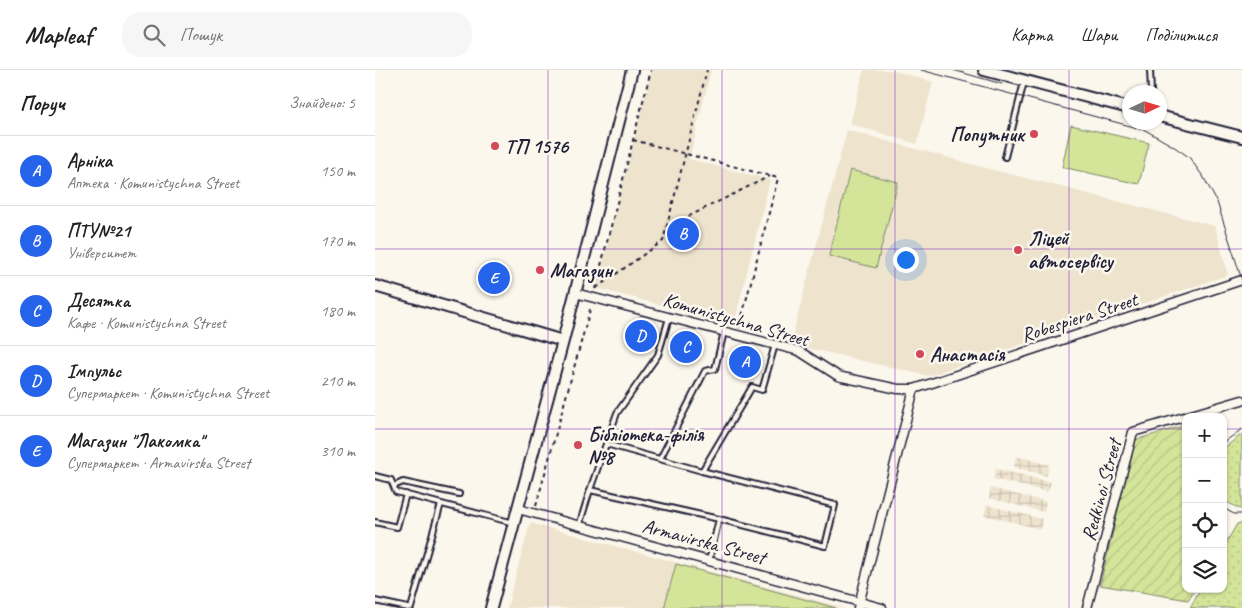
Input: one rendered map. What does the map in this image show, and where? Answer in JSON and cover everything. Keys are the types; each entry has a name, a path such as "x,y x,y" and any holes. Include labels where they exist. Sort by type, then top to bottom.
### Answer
{"street":[{"path":"491,608 563,341 632,70"},
{"path":"985,70 1002,72 1122,106"},
{"path":"1167,118 1242,137"},
{"name":"Robespiera Street","path":"913,389 1242,280"},
{"path":"375,286 563,341"},
{"name":"Komunistychna Street","path":"575,293 799,351 838,376 898,389 913,389"},
{"path":"859,605 913,389"},
{"name":"Redkinoi Street","path":"1087,608 1133,432 1242,400"},
{"name":"Armavirska Street","path":"517,509 709,561 859,605 882,608"}],"lane":[{"path":"1150,70 1151,85"},
{"path":"1005,157 1025,80"},
{"path":"579,526 617,413 658,355 669,318"},
{"path":"660,459 705,370 715,369 724,332"},
{"path":"702,471 752,387 762,390 775,345"},
{"path":"590,490 719,519 825,546 835,505 606,444"},
{"path":"375,476 391,480 396,492 514,522"},
{"path":"394,486 403,482 459,494"},
{"path":"375,522 397,527 407,494"},
{"path":"375,600 409,608 441,504"},
{"path":"709,561 719,519"}],"path":[{"path":"534,513 593,298 651,70"},
{"path":"596,288 663,241 707,70"},
{"path":"633,140 778,178 737,335"},
{"path":"667,227 770,176"}],"shaded area":[{"path":"652,70 711,70 689,159 770,180 734,324 596,288"},
{"path":"864,70 892,70 933,82 917,144 850,124"},
{"name":"Ліцей автосервісу","path":"847,130 982,167 1215,226 1228,275 928,376 790,344"},
{"path":"1016,456 1049,465 1047,476 1014,467"},
{"path":"996,469 1051,482 1048,492 993,479"},
{"path":"991,488 1046,502 1044,512 989,498"},
{"path":"987,505 1042,519 1040,529 984,515"},
{"path":"530,523 845,608 836,608 676,564 664,608 507,608"}],"green space":[{"path":"1071,125 1149,143 1139,184 1062,167"},
{"path":"850,170 898,182 876,268 829,256"},
{"path":"1182,426 1182,593 1192,593 1188,600 1100,585 1135,440"},
{"path":"1242,434 1242,509 1227,502 1227,446"},
{"path":"1242,523 1242,608 1190,608 1198,593 1227,593 1227,541 1237,524"},
{"path":"676,564 836,608 664,608"}],"tram line":[{"path":"921,70 1145,130 1173,146 1189,157 1204,178 1217,202 1242,280"},
{"path":"953,70 1002,84"},
{"path":"1227,440 1242,429"},
{"path":"1227,510 1234,514 1242,514"}],"place":[{"name":"Попутник","path":"1034,134"},
{"name":"ТП 1576","path":"495,146"},
{"name":"ПТУ№21","path":"683,234"},
{"name":"Ліцей автосервісу","path":"1018,250"},
{"name":"Магазин","path":"540,270"},
{"name":"Магазин \"Лакомка\"","path":"494,278"},
{"name":"Імпульс","path":"641,336"},
{"name":"Десятка","path":"686,347"},
{"name":"Анастасія","path":"920,354"},
{"name":"Арніка","path":"745,362"},
{"name":"Бібліотека-філія №8","path":"578,445"}]}
